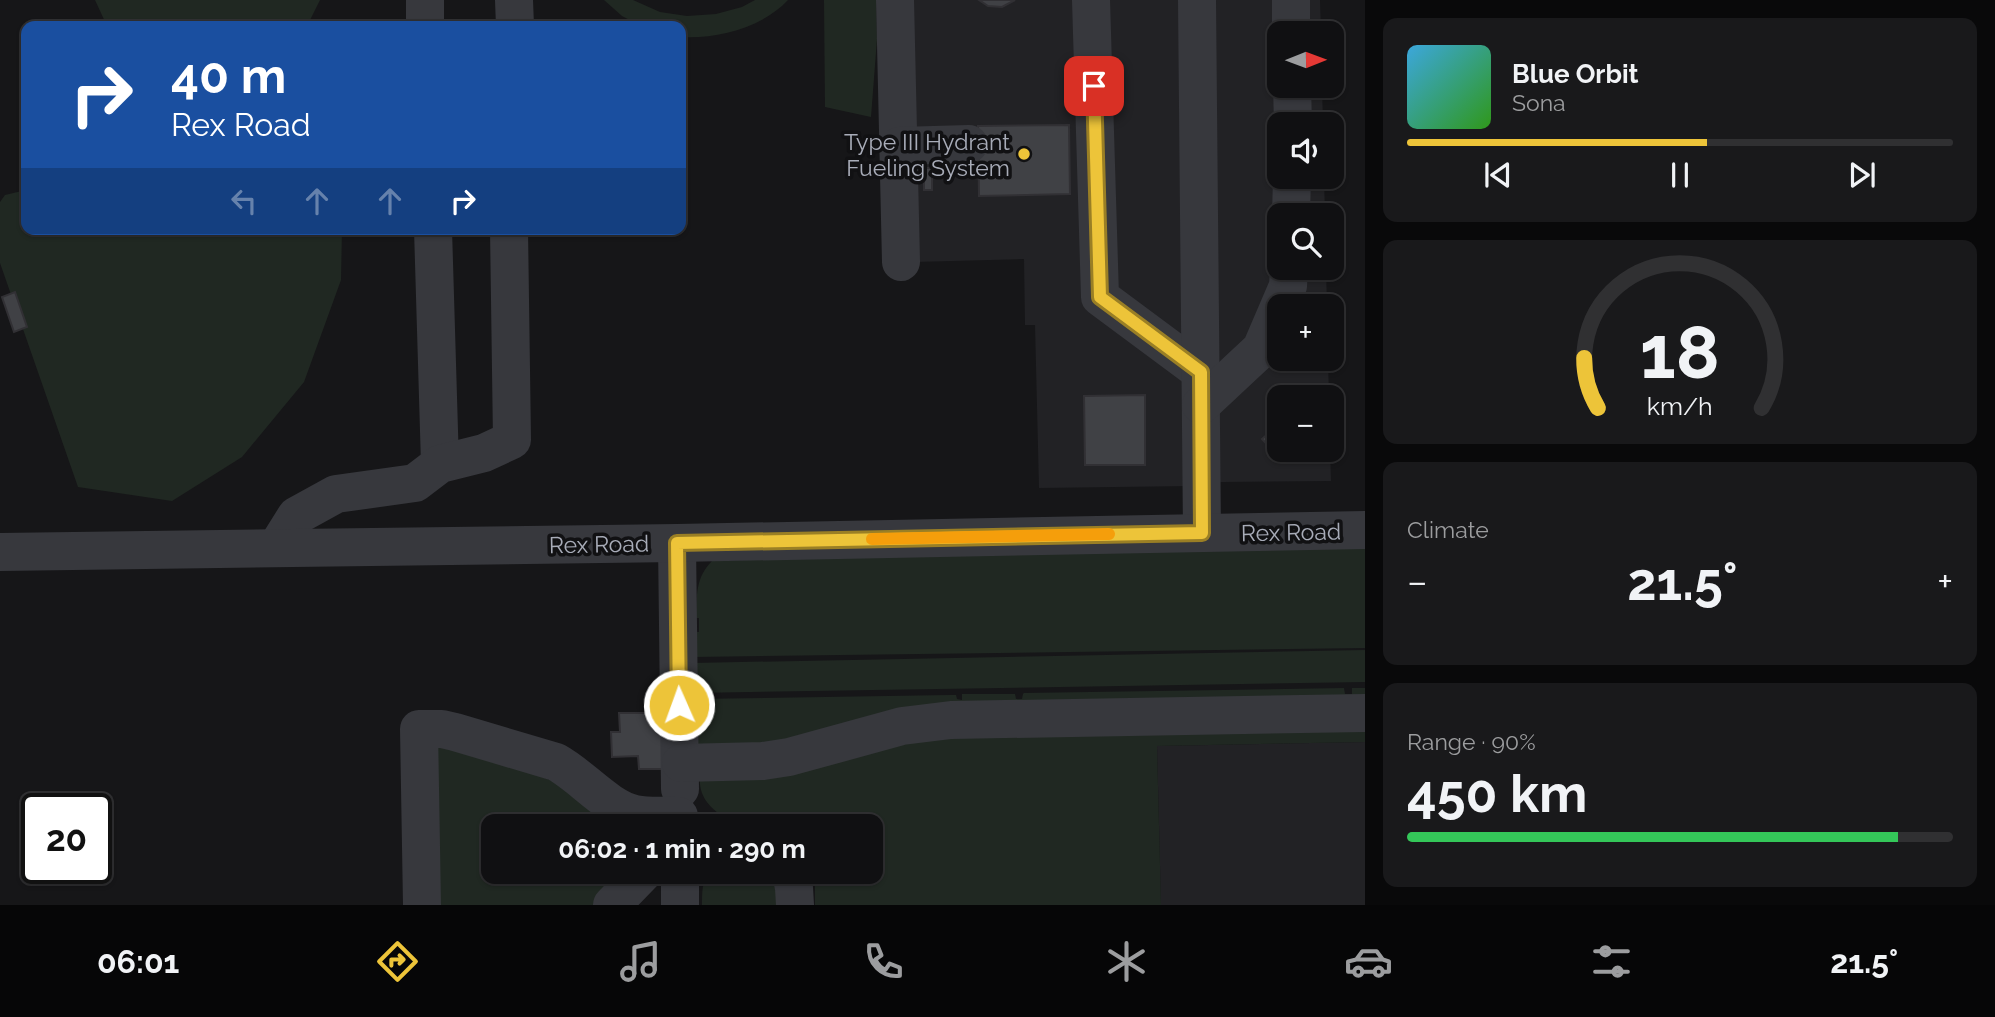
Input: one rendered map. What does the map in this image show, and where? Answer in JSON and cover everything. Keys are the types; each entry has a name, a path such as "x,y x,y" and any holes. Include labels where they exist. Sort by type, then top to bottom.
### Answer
{"lane":[{"path":"425,0 425,21"},
{"path":"514,0 515,21"},
{"path":"895,0 901,262"},
{"path":"1091,0 1100,297 1201,388"},
{"path":"1197,0 1202,533"},
{"path":"1291,0 1291,21"},
{"path":"899,146 969,144"},
{"path":"433,235 440,464"},
{"path":"276,548 296,516 336,494 415,483 440,464 484,453 512,440 509,235"},
{"path":"1201,388 1261,349 1288,280"},
{"name":"Rex Road","path":"0,552 1365,530"},
{"path":"677,543 680,814"},
{"path":"681,762 764,761 789,757 902,726 951,720 1365,713"},
{"path":"422,905 419,729 455,732 556,762 621,809 636,814"},
{"path":"612,905 632,884"},
{"path":"680,884 680,905"},
{"path":"793,884 795,905"}],"shaded area":[{"path":"95,0 320,0 310,21 105,21"},
{"path":"604,0 633,0 660,12 687,16 716,14 742,7 755,0 788,0 752,25 709,36 686,37 686,21 632,21"},
{"path":"824,0 876,0 877,39 871,117 825,107"},
{"path":"910,0 1320,0 1321,21 1267,21 1267,98 1322,98 1323,112 1267,112 1267,189 1324,189 1325,203 1267,203 1267,280 1326,280 1327,294 1267,294 1267,371 1328,371 1329,385 1267,385 1267,462 1330,462 1331,481 1039,488 1035,325 1025,325 1024,259 914,262"},
{"path":"21,191 21,235 342,235 341,280 304,382 242,457 172,501 78,487 0,263 0,202 5,195"},
{"path":"1365,543 1365,648 692,657 699,632 699,618 696,618 698,588 702,574 712,561"},
{"path":"1365,650 1365,682 693,693 692,663"},
{"path":"1344,688 1345,694 1352,694 1352,688 1365,688 1365,703 792,746 698,750 693,699 956,695 957,699 962,700 962,694 1015,694 1016,699 1022,699 1024,693"},
{"path":"1365,720 1365,742 1157,746 1161,905 815,905 815,884 883,884 883,814 721,814 706,801 701,790 700,776 919,731"},
{"path":"435,736 447,737 631,814 481,814 481,884 616,884 596,905 431,905"},
{"path":"1365,742 1365,905 1161,905 1157,746"},
{"path":"703,884 781,884 785,905 702,905"}],"building":[{"path":"979,0 1015,0 1002,7 988,6"},
{"name":"Type III Hydrant Fueling System","path":"1069,125 1070,194 979,196 978,126"},
{"path":"924,168 935,168 932,190 924,190"},
{"path":"15,292 27,327 14,332 2,297"},
{"path":"1145,395 1145,465 1085,465 1084,396"},
{"path":"619,713 667,713 664,769 639,769 638,756 612,757 611,732 620,732"}],"slow traffic":[{"path":"872,539 1109,534"}],"place":[{"name":"Type III Hydrant Fueling System","path":"1024,154"}],"route":[{"path":"679,705 677,543 1202,533 1201,372 1100,297 1094,86"}]}
